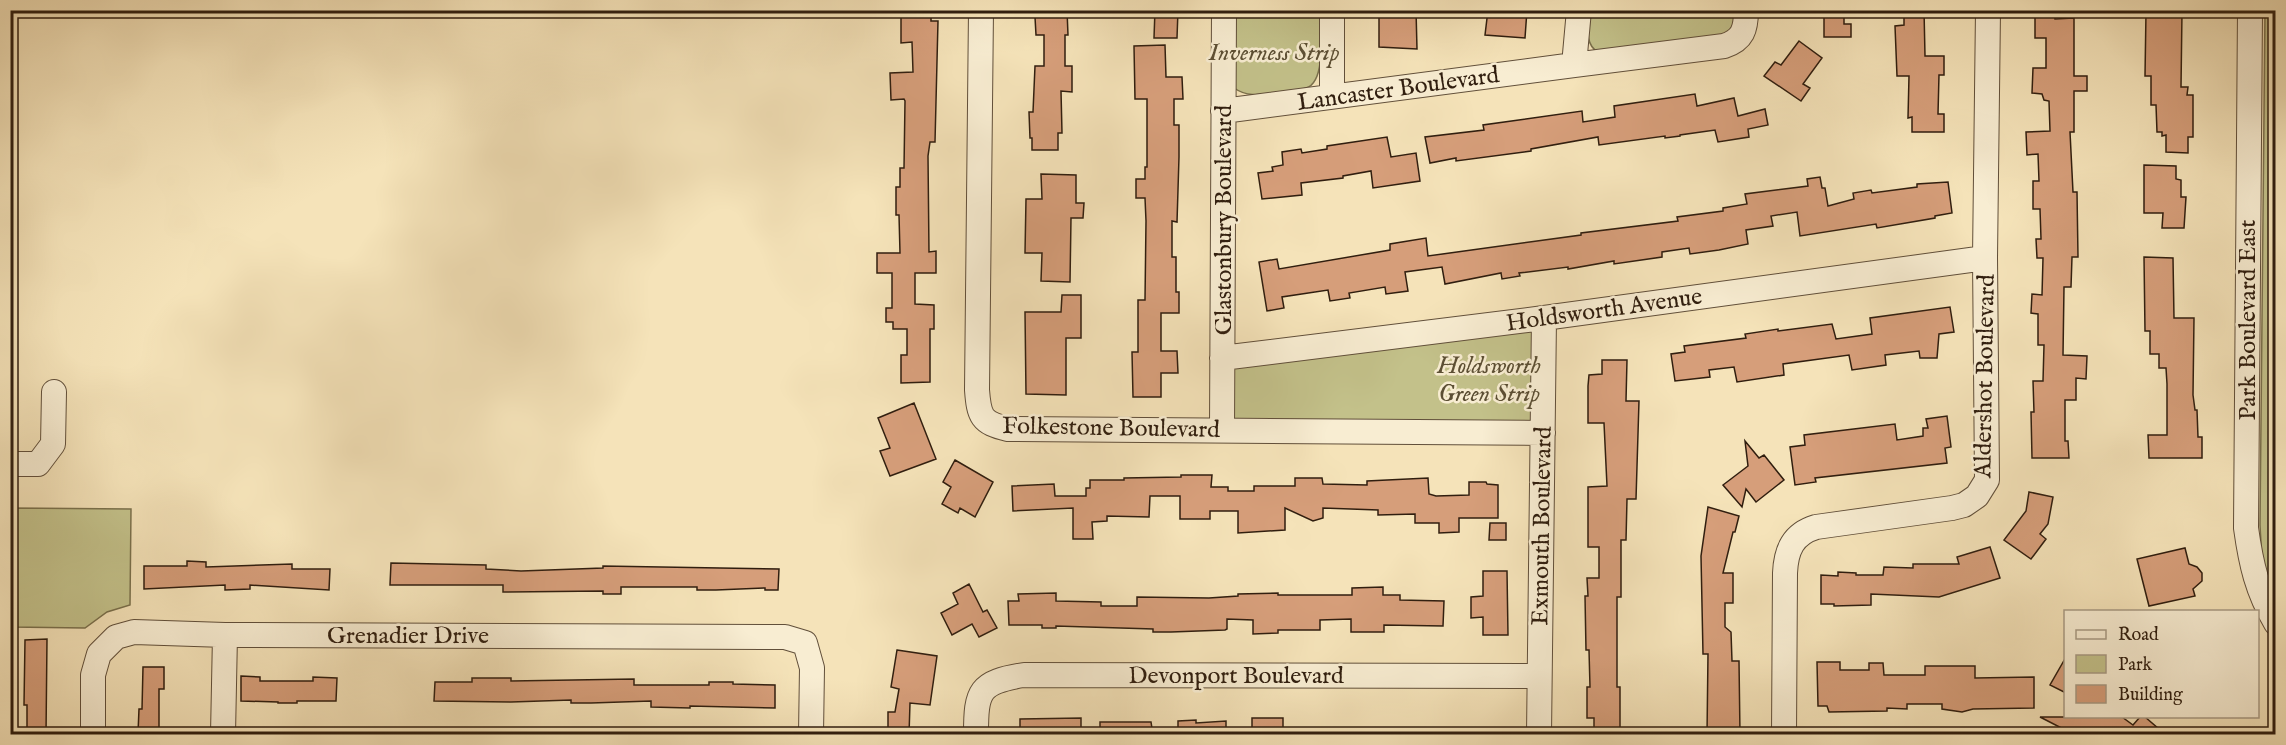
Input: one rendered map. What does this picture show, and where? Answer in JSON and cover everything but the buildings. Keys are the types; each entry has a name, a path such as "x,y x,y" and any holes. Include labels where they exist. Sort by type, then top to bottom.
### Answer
{"street":[{"name":"Folkestone Boulevard","path":"981,10 979,411 993,426 1008,429 1543,433"},
{"name":"Glastonbury Boulevard","path":"1222,429 1224,10"},
{"path":"1332,10 1332,96"},
{"path":"1574,64 1580,10"},
{"name":"Lancaster Boulevard","path":"1223,111 1724,46 1740,38 1744,30 1746,10"},
{"name":"Aldershot Boulevard","path":"1784,735 1785,561 1791,543 1801,533 1816,527 1937,511 1964,505 1977,496 1985,485 1988,468 1985,258 1988,10"},
{"name":"Park Boulevard East","path":"2250,10 2246,528 2251,564 2262,600 2276,623"},
{"name":"Holdsworth Avenue","path":"1222,358 1544,318 1985,258"},
{"name":"Exmouth Boulevard","path":"1539,735 1544,318"},
{"path":"10,464 38,464 53,444 54,392"},
{"name":"Grenadier Drive","path":"93,735 93,675 99,654 116,638 134,632 785,637 806,643 812,668 811,735"},
{"path":"223,735 225,634"},
{"name":"Devonport Boulevard","path":"976,735 976,706 983,690 998,679 1024,675 1539,676"}],"green space":[{"path":"2275,10 2275,601 2262,561 2260,525 2265,11"},
{"name":"Inverness Strip","path":"1232,11 1320,11 1320,66 1313,84 1298,90 1258,95 1244,93 1234,88"},
{"path":"1590,11 1737,11 1733,33 1599,53 1589,40"},
{"name":"Holdsworth Green Strip","path":"1544,318 1543,433 1222,429 1222,358"},
{"path":"11,508 131,509 130,605 107,612 85,628 11,627"}]}
